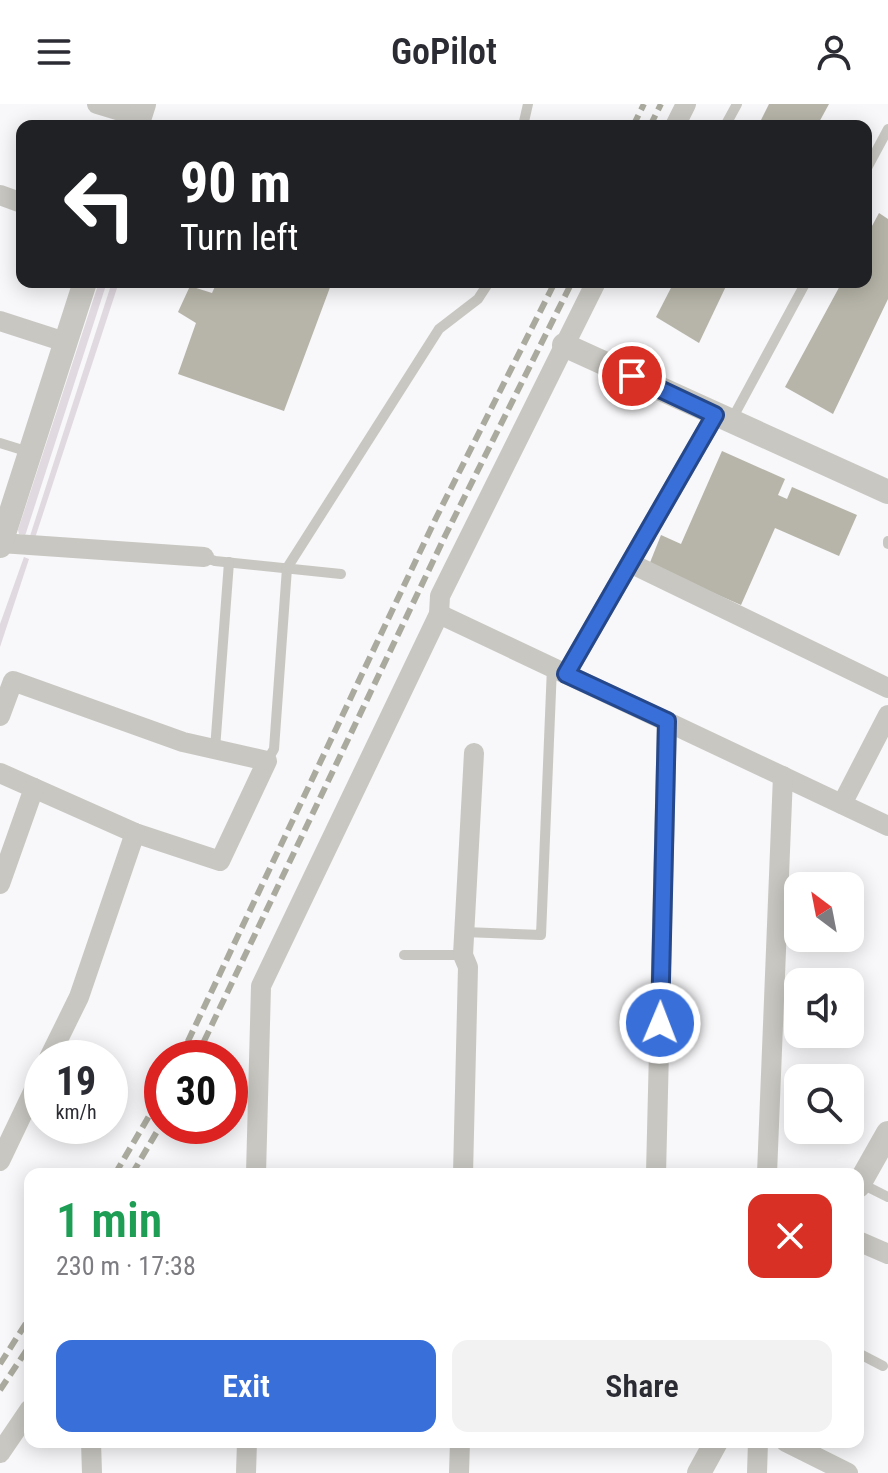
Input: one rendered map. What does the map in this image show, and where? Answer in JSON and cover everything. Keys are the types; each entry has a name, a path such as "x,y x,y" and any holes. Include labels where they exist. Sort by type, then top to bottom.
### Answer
{"street":[{"path":"97,104 140,116"},
{"path":"83,288 0,545 204,557"},
{"path":"256,1168 261,986 439,614 440,596 593,288"},
{"path":"0,321 65,342"},
{"path":"564,345 884,487"},
{"path":"559,670 723,418"},
{"path":"630,563 888,688"},
{"path":"439,614 888,826"},
{"path":"0,716 13,681 183,742 267,761 220,861 135,833 0,773"},
{"path":"842,804 888,715"},
{"path":"656,1168 667,721"},
{"path":"463,1168 468,967 463,955 474,753"},
{"path":"767,1168 783,776"},
{"path":"0,884 34,788"},
{"path":"58,1040 79,997 135,833"},
{"path":"0,1161 24,1111"},
{"path":"864,1176 888,1133"},
{"path":"864,1244 888,1254"},
{"path":"0,1453 24,1418"},
{"path":"91,1448 92,1473"},
{"path":"246,1473 247,1448"},
{"path":"459,1473 460,1448"},
{"path":"699,1473 713,1448"},
{"path":"757,1473 758,1448"},
{"path":"798,1448 848,1473"}],"lane":[{"path":"872,159 888,129"},
{"path":"267,761 274,749 287,568 439,329 478,299 485,288"},
{"path":"723,418 802,288"},
{"path":"0,443 30,453"},
{"path":"204,557 341,574"},
{"path":"215,749 229,562"},
{"path":"464,932 541,935 559,670"},
{"path":"404,955 463,955"},
{"path":"864,1187 888,1197"},
{"path":"864,1356 883,1366"}],"shaded area":[{"path":"97,288 105,288 25,535 19,534"},
{"path":"110,288 117,288 35,538 30,536"},
{"path":"24,557 29,559 0,647 0,624"}],"building":[{"path":"769,104 829,104 820,120 761,120"},
{"path":"879,213 888,219 888,299 833,414 785,387 839,288 872,288 872,226"},
{"path":"189,288 212,293 214,288 330,288 284,411 178,374 196,323 178,312"},
{"path":"671,288 725,288 699,343 656,317"},
{"path":"722,451 785,479 778,495 787,499 792,487 857,515 839,556 775,528 741,605 649,565 661,535 681,544"}],"railway":[{"path":"636,120 644,104"},
{"path":"653,120 661,104"},
{"path":"189,1040 436,518 552,288"},
{"path":"205,1040 446,534 569,288"},
{"path":"119,1168 144,1125"},
{"path":"136,1168 150,1144"},
{"path":"0,1364 24,1326"},
{"path":"0,1390 24,1354"}],"route":[{"path":"632,376 715,415 566,674 667,721 660,1023"}]}
